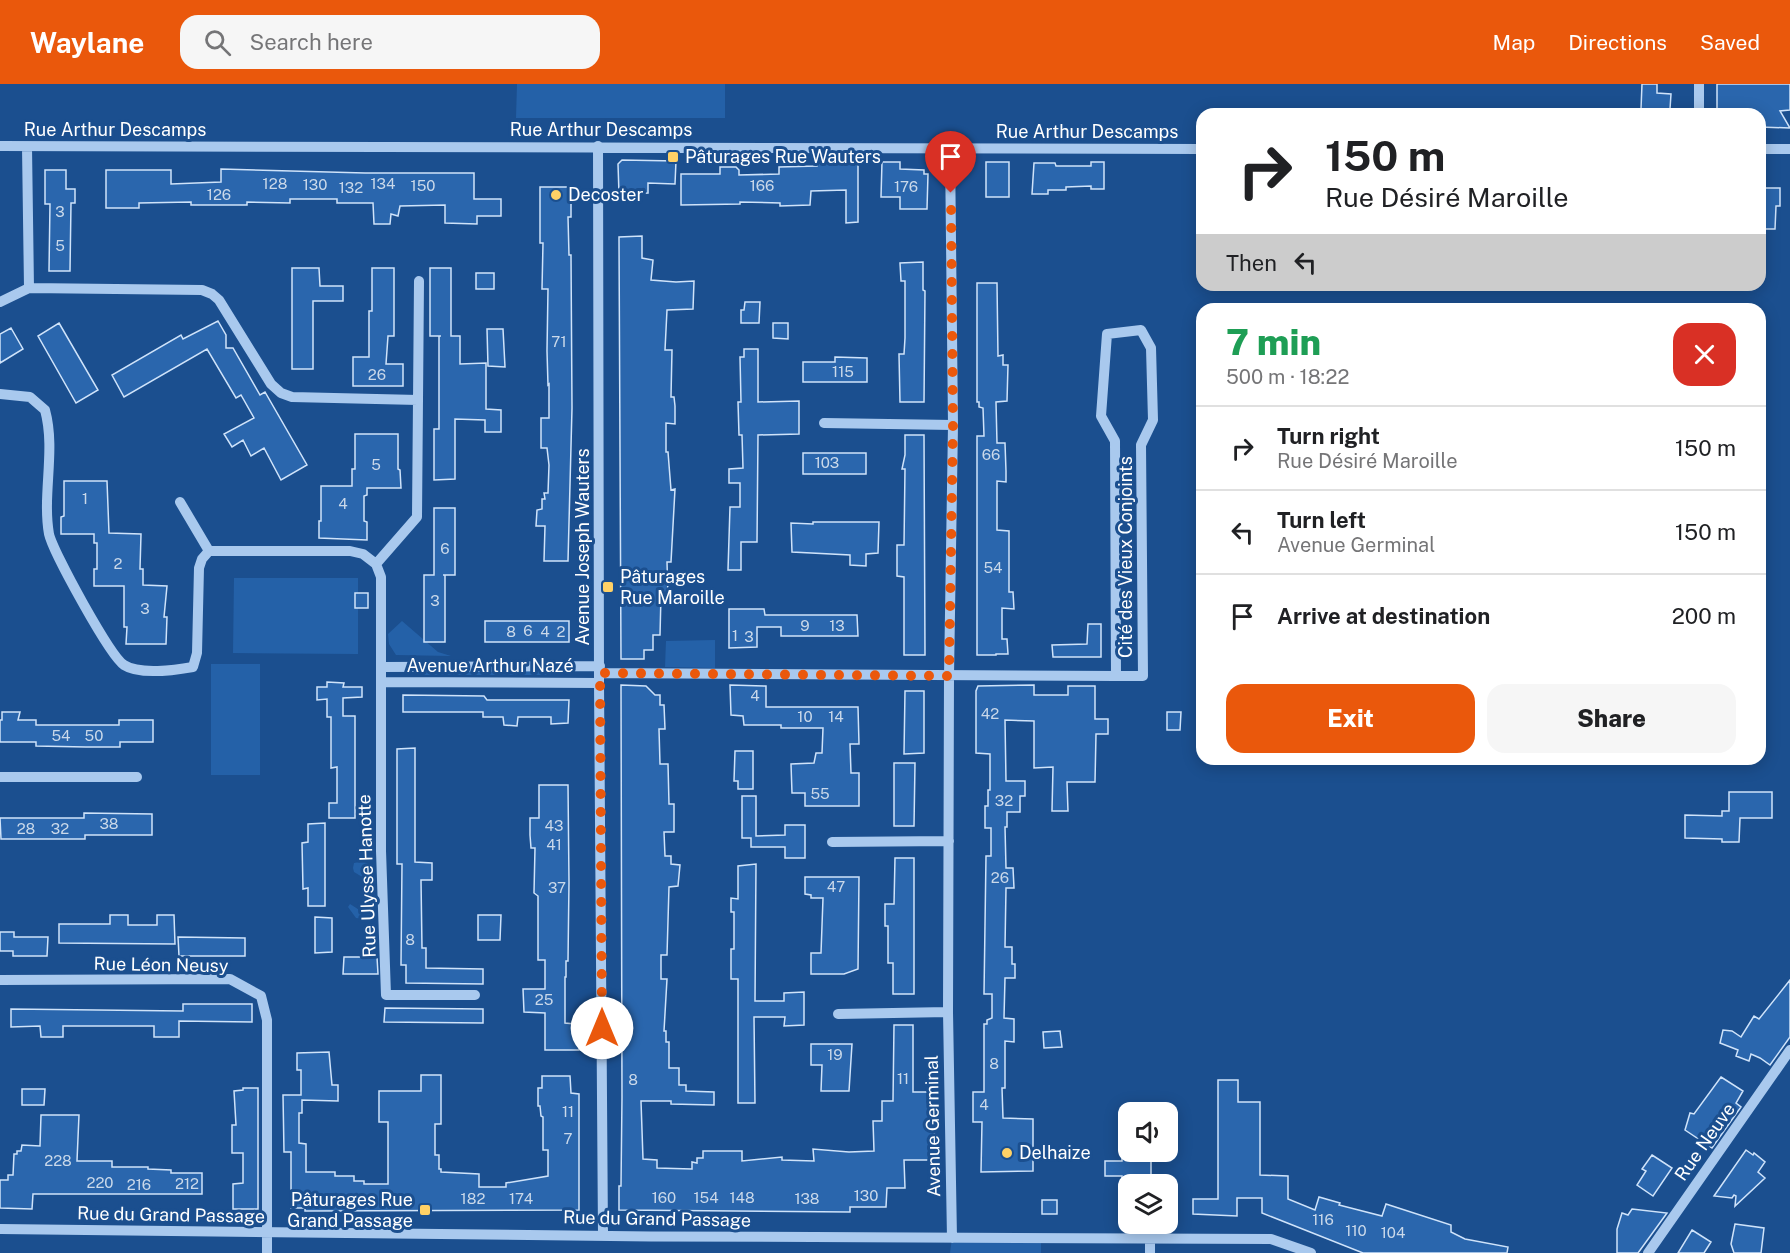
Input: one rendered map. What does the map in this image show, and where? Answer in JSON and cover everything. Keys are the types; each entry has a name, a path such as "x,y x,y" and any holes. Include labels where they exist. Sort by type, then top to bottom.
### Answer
{"street":[{"path":"1699,84 1699,108"},
{"name":"Rue Arthur Descamps","path":"0,146 1196,149"},
{"name":"Avenue Joseph Wauters","path":"598,146 603,1235"},
{"path":"27,147 29,288"},
{"name":"Avenue Germinal","path":"950,148 953,425 949,676 948,1012 952,1239"},
{"path":"1766,149 1790,149"},
{"path":"0,394 30,397 45,410 49,436 50,536 61,563 118,659 133,669 178,670 193,667 197,653 199,568 202,559 209,551 350,551 363,554 376,564 417,517 419,281"},
{"path":"0,302 29,288 202,290 219,300 271,384 281,393 292,397 418,400"},
{"name":"Cité des Vieux Conjoints","path":"600,674 949,676 1116,676 1143,676 1141,445 1154,420 1151,348 1141,330 1107,334 1101,416 1115,441 1116,676"},
{"path":"824,423 953,425"},
{"path":"180,502 209,551"},
{"name":"Rue Ulysse Hanotte","path":"376,564 381,577 381,873 386,995 475,995"},
{"name":"Avenue Arthur Nazé","path":"381,667 600,674"},
{"name":"Avenue Arthur Nazé","path":"381,682 600,674"},
{"path":"0,777 136,777"},
{"path":"832,842 949,840"},
{"name":"Rue Léon Neusy","path":"0,980 230,979 261,996 267,1020 267,1253"},
{"path":"838,1014 948,1012"},
{"name":"Rue Neuve","path":"1648,1253 1790,1050"},
{"name":"Rue du Grand Passage","path":"0,1228 267,1233 952,1239 1271,1239 1311,1253"},
{"path":"1150,1239 1150,1253"}],"shaded area":[{"path":"517,84 725,84 725,118 516,118"},
{"path":"234,578 358,578 358,654 233,653"},
{"path":"402,621 438,652 451,656 396,655 389,644 388,634"},
{"path":"715,640 715,668 665,667 666,641"},
{"path":"211,664 260,664 260,775 211,775"},
{"path":"560,670 562,674 557,675 421,675 417,673 420,671"},
{"path":"354,863 367,863 371,868 375,888 372,913 364,919 356,918 348,907 350,904 364,913 364,878 354,872 353,868"},
{"path":"952,1238 1041,1238 1041,1253 950,1253"}],"building":[{"path":"1642,84 1657,84 1657,93 1671,94 1670,108 1641,108"},
{"path":"1717,84 1790,84 1790,110 1780,111 1790,128 1766,127 1766,108 1717,108"},
{"path":"622,160 676,161 675,184 648,183 648,193 619,194 618,164"},
{"path":"817,162 858,162 858,222 846,223 846,190 811,191 810,205 780,206 780,203 740,202 740,204 681,205 681,174 720,174 720,167 736,167 739,175 779,174 779,167 817,166"},
{"path":"882,162 900,162 900,169 924,170 924,174 928,174 927,209 900,209 900,197 881,197"},
{"path":"986,162 1009,162 1009,197 986,197"},
{"path":"1091,162 1104,162 1104,189 1091,189 1091,186 1066,187 1066,190 1048,190 1048,194 1032,194 1034,163 1055,163 1056,166 1091,166"},
{"path":"221,169 474,173 474,199 501,199 501,216 477,216 477,224 445,223 445,205 400,206 398,216 391,214 390,224 374,224 373,203 337,203 337,199 290,199 290,203 247,202 247,205 191,205 191,202 139,203 139,208 106,208 106,170 171,170 171,184 221,182"},
{"path":"45,170 66,170 66,189 75,189 75,203 71,203 70,271 49,271 50,204 45,204"},
{"path":"540,187 571,187 571,217 568,217 569,255 571,255 572,408 568,561 544,561 545,526 536,526 537,510 542,509 544,493 548,493 549,465 547,448 541,448 541,418 549,418 549,384 548,289 542,289 543,243 540,243"},
{"path":"1766,188 1780,188 1780,206 1776,206 1775,229 1766,229"},
{"path":"642,236 642,258 653,260 651,280 694,281 693,309 667,310 665,350 672,350 671,397 674,397 675,424 666,423 666,452 668,452 671,490 675,489 671,562 667,562 668,596 661,595 660,635 653,635 653,650 644,650 644,659 621,659 619,237"},
{"path":"923,262 924,402 900,402 899,354 904,354 905,281 901,281 900,263"},
{"path":"292,268 319,268 320,286 343,286 343,301 313,301 313,369 292,369"},
{"path":"372,268 394,268 394,336 388,336 386,364 403,364 403,386 353,386 353,357 369,357"},
{"path":"430,268 451,268 451,336 460,336 460,364 486,363 486,409 501,410 501,432 485,432 485,420 455,419 455,479 434,480 434,429 439,429 439,336 430,336"},
{"path":"476,273 494,273 494,289 476,289"},
{"path":"977,283 997,283 998,356 1003,355 1003,365 1008,365 1007,401 996,402 997,443 1005,443 1006,471 1006,482 997,481 997,530 1009,531 1009,592 1013,592 1014,609 1002,608 1002,639 1007,639 1008,654 996,655 977,655 977,436 984,436 983,408 979,407 979,402 977,402"},
{"path":"745,302 760,302 759,323 741,323 741,310 744,310"},
{"path":"218,321 226,335 226,348 233,348 260,395 265,392 307,465 281,480 264,448 251,456 243,440 232,447 224,434 254,418 241,395 236,398 207,349 124,397 112,375 181,335 183,339"},
{"path":"59,323 98,390 76,403 38,336"},
{"path":"773,323 788,323 788,339 773,338"},
{"path":"11,328 23,349 0,363 0,334"},
{"path":"487,329 503,329 505,367 488,366"},
{"path":"744,349 758,349 758,402 799,401 799,434 758,435 757,542 741,542 741,570 728,570 730,507 740,507 740,483 729,483 729,469 743,468 738,402 741,402 740,357 744,357"},
{"path":"835,357 867,358 867,382 803,382 803,362 835,362"},
{"path":"355,434 398,434 398,469 400,470 401,488 367,488 367,495 364,496 364,521 367,522 367,540 319,538 321,486 352,486 352,469 355,469"},
{"path":"905,435 924,435 925,655 904,655 904,577 897,576 897,545 904,545 905,469 902,469"},
{"path":"803,453 866,453 866,474 803,474"},
{"path":"64,481 107,481 109,533 141,534 140,569 143,569 143,585 167,586 164,617 167,617 166,644 126,644 124,586 94,586 94,569 97,569 97,543 94,543 94,534 61,534 61,517 64,516"},
{"path":"434,508 455,508 455,575 445,575 445,642 424,642 424,575 434,575"},
{"path":"813,522 879,522 878,553 866,554 866,566 850,565 850,555 792,552 791,523 813,524"},
{"path":"355,593 368,593 368,608 355,608"},
{"path":"729,609 764,609 765,615 857,615 858,636 781,636 781,627 757,627 757,647 729,648"},
{"path":"485,621 569,621 569,642 485,642"},
{"path":"1088,624 1101,624 1101,657 1053,657 1052,645 1087,644"},
{"path":"327,682 344,683 343,687 362,687 362,697 343,698 343,716 355,716 355,818 329,818 329,803 337,803 337,767 331,768 331,717 327,717 327,699 317,700 317,687 327,687"},
{"path":"621,685 646,686 655,695 660,695 660,705 664,705 665,729 659,729 660,764 668,764 669,804 674,804 674,832 664,832 665,856 671,856 671,864 680,865 678,886 669,887 667,955 661,955 661,979 667,979 664,1031 666,1031 666,1042 669,1042 669,1068 679,1068 679,1085 686,1085 686,1091 714,1092 714,1105 641,1101 643,1159 657,1160 657,1168 692,1169 692,1162 697,1163 697,1158 703,1158 703,1151 742,1151 742,1161 782,1157 782,1160 814,1161 813,1149 849,1152 874,1151 873,1121 882,1121 882,1101 893,1101 894,1025 913,1025 913,1092 935,1092 934,1160 904,1160 905,1188 887,1188 886,1207 850,1207 850,1212 619,1210 622,1097"},
{"path":"730,685 766,686 766,707 858,707 859,744 850,744 851,773 859,773 859,806 805,806 805,793 792,793 791,764 814,763 816,753 822,753 823,728 744,725 743,716 731,715"},
{"path":"1034,685 1034,695 1068,695 1068,686 1095,686 1095,719 1108,719 1108,734 1096,734 1095,782 1067,782 1068,811 1052,811 1053,767 1034,768 1034,721 1005,720 1006,781 1025,781 1025,796 1020,796 1020,812 1007,812 1007,827 1005,827 1006,868 1013,868 1014,888 1006,888 1005,947 1012,947 1015,978 1005,978 1004,1018 1014,1019 1014,1042 1005,1041 1003,1118 1033,1119 1033,1171 981,1172 982,1122 973,1122 973,1092 984,1092 984,1024 992,1018 992,994 984,994 986,856 991,856 991,828 985,828 985,806 988,806 988,790 990,790 990,754 976,753 976,691 978,686"},
{"path":"905,691 924,691 924,753 904,754"},
{"path":"403,695 484,696 487,700 569,700 568,723 551,724 551,717 518,717 517,726 504,725 503,717 483,717 483,712 403,712"},
{"path":"2,712 20,712 18,720 36,720 36,725 119,725 119,720 153,720 153,742 120,742 120,747 86,747 36,746 36,742 0,742"},
{"path":"1167,712 1181,712 1180,730 1167,730"},
{"path":"415,748 415,862 432,863 432,880 421,880 422,948 426,948 426,968 483,969 483,984 406,983 406,965 401,965 402,864 397,864 397,749"},
{"path":"735,751 753,751 753,789 738,789 738,781 734,781"},
{"path":"894,763 915,763 914,826 894,826"},
{"path":"539,785 568,785 569,882 565,1023 575,1024 575,1036 578,1036 579,1050 545,1050 545,1013 524,1012 523,989 545,989 545,960 538,960 538,896 534,893 535,848 531,848 530,835 530,818 539,818"},
{"path":"1729,792 1772,792 1772,818 1740,818 1739,842 1685,838 1685,815 1722,816 1722,811 1729,811"},
{"path":"742,796 756,796 756,836 785,835 785,825 805,825 805,858 785,858 785,847 751,847 751,838 742,838"},
{"path":"84,813 152,814 152,835 85,835 85,839 1,839 0,818 84,818"},
{"path":"325,823 325,906 308,906 308,888 303,889 302,843 308,842 308,824"},
{"path":"895,858 914,858 914,994 893,994 893,963 888,963 888,926 885,926 885,904 894,904"},
{"path":"756,864 755,1001 784,1001 784,993 804,992 804,1025 784,1026 785,1017 754,1017 755,1103 738,1103 738,979 731,979 734,912 731,912 731,898 738,899 738,866"},
{"path":"805,877 859,877 858,969 844,974 811,974 811,953 821,953 823,898 811,898 811,895 805,894"},
{"path":"110,915 128,915 128,925 157,925 157,915 174,915 175,944 59,943 59,924 110,924"},
{"path":"478,915 501,915 500,940 478,940"},
{"path":"315,917 332,918 332,952 315,953"},
{"path":"0,932 14,932 14,937 48,937 47,956 13,956 13,951 0,951"},
{"path":"178,937 245,938 245,956 179,956"},
{"path":"344,957 377,957 378,974 343,974"},
{"path":"1790,980 1790,1037 1770,1065 1751,1054 1749,1061 1736,1056 1738,1050 1720,1043 1723,1030 1732,1031 1741,1037 1754,1016 1759,1019"},
{"path":"183,1004 252,1004 252,1022 179,1021 179,1037 154,1037 154,1026 63,1026 63,1037 41,1037 40,1026 11,1027 11,1009 183,1011"},
{"path":"385,1008 483,1009 483,1023 384,1022"},
{"path":"1060,1031 1062,1047 1044,1048 1043,1032"},
{"path":"811,1044 852,1044 849,1091 821,1091 822,1065 811,1065"},
{"path":"329,1052 332,1085 338,1085 338,1101 302,1100 302,1113 299,1113 299,1143 306,1144 306,1172 335,1172 335,1176 354,1176 354,1181 364,1181 364,1184 388,1184 388,1122 379,1122 379,1091 421,1091 421,1075 441,1075 441,1124 435,1124 435,1155 439,1155 441,1172 479,1174 479,1187 506,1187 506,1183 548,1176 548,1150 543,1150 543,1117 540,1106 538,1106 538,1088 542,1088 542,1076 570,1076 571,1093 579,1094 579,1210 305,1211 305,1208 291,1208 291,1152 284,1152 283,1095 301,1095 301,1070 297,1070 297,1053"},
{"path":"1721,1077 1743,1091 1736,1103 1741,1107 1712,1148 1685,1130 1690,1113 1694,1114"},
{"path":"1218,1080 1238,1080 1238,1102 1260,1102 1260,1175 1288,1176 1288,1199 1315,1210 1319,1197 1340,1203 1339,1205 1382,1216 1386,1204 1451,1225 1451,1232 1465,1239 1508,1247 1507,1253 1363,1253 1262,1213 1262,1198 1237,1198 1237,1216 1193,1214 1193,1199 1218,1199"},
{"path":"243,1088 258,1088 258,1209 233,1209 233,1184 243,1183 243,1153 232,1153 232,1125 236,1125 234,1091 243,1090"},
{"path":"22,1089 45,1089 44,1105 22,1105"},
{"path":"41,1115 79,1115 77,1161 112,1161 112,1167 148,1167 148,1169 171,1170 171,1173 202,1173 202,1194 33,1194 32,1209 0,1208 0,1180 8,1180 8,1175 13,1175 14,1154 21,1151 22,1145 40,1146"},
{"path":"1746,1150 1765,1162 1758,1172 1765,1178 1735,1206 1736,1196 1734,1195 1732,1198 1714,1196"},
{"path":"1652,1155 1672,1168 1653,1196 1637,1185 1646,1171 1642,1169"},
{"path":"1105,1161 1151,1162 1151,1174 1105,1176"},
{"path":"1042,1200 1057,1200 1057,1214 1042,1214"},
{"path":"1632,1209 1667,1213 1638,1253 1617,1253 1617,1229 1622,1213 1628,1215"},
{"path":"1735,1224 1764,1228 1761,1253 1734,1253 1731,1244"},
{"path":"1692,1230 1711,1242 1704,1253 1678,1253"}],"place":[{"name":"Pâturages Rue Wauters","path":"673,157"},
{"name":"Decoster","path":"556,195"},
{"name":"Pâturages Rue Maroille","path":"608,587"},
{"name":"Delhaize","path":"1007,1153"},
{"name":"Pâturages Rue Grand Passage","path":"425,1210"}],"route":[{"path":"602,1028 600,673 949,676 953,425 951,193"}]}
